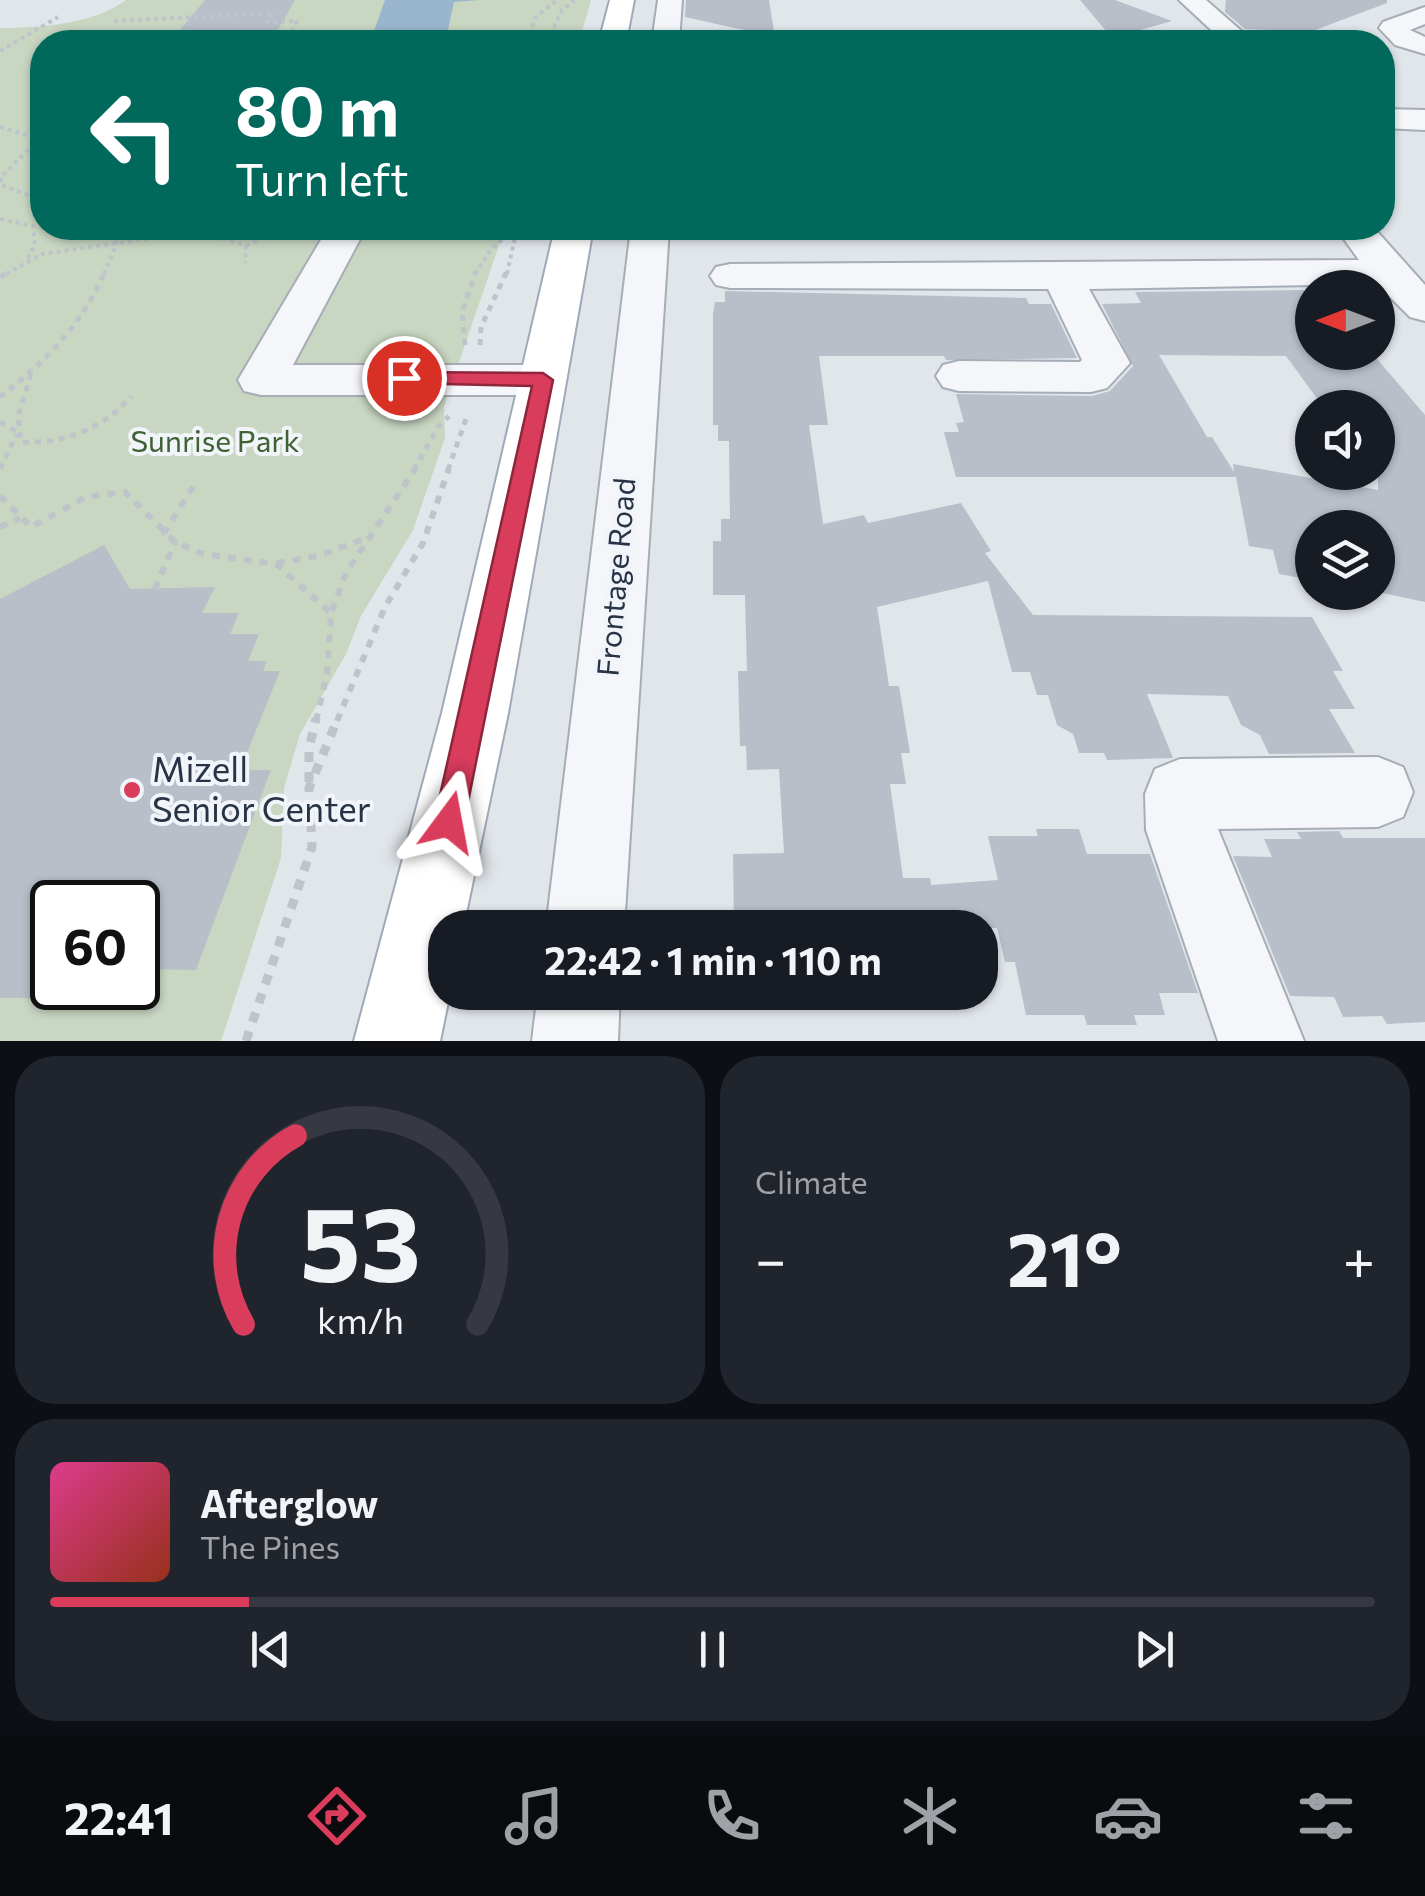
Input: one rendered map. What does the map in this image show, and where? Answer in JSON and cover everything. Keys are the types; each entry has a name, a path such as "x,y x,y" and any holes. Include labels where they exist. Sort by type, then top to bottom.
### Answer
{"main road":[{"path":"616,30 622,0"},
{"path":"396,1041 475,712 494,379 568,240"}],"street":[{"path":"667,30 670,0"},
{"path":"1191,0 1226,30"},
{"path":"1394,30 1392,28 1425,16"},
{"path":"1395,31 1425,46"},
{"path":"1395,102 1424,106"},
{"path":"1395,114 1424,106"},
{"path":"340,240 261,380 494,379"},
{"name":"Frontage Road","path":"587,910 649,240"},
{"path":"1363,240 1386,270"},
{"path":"730,276 1295,273"},
{"path":"959,376 1091,377 1107,363 1062,277"},
{"path":"1395,279 1425,308"},
{"path":"1261,1041 1182,830 1180,794 1378,792"},
{"path":"575,1041 578,1010"}],"path":[{"path":"530,30 535,18 558,0"},
{"path":"553,30 562,10 574,0"},
{"path":"114,21 273,14 267,22 297,21 292,30"},
{"path":"36,30 58,17"},
{"path":"0,51 30,33"},
{"path":"0,127 30,135"},
{"path":"30,148 1,176 3,189 30,197"},
{"path":"0,219 30,225"},
{"path":"22,266 34,251 36,240"},
{"path":"0,277 42,254 137,240"},
{"path":"228,240 246,246 257,240"},
{"path":"494,379 462,342 471,281 488,248 500,240"},
{"path":"309,788 385,606 422,543 494,379 481,327 506,277 514,240"},
{"path":"0,397 31,373 70,332 94,300 117,242"},
{"path":"245,263 246,246"},
{"path":"0,469 16,432 17,413 30,385 31,373"},
{"path":"246,1041 312,847 309,749 327,674 331,612 347,570 406,485 438,427 494,379"},
{"path":"0,422 16,432 21,442 30,444 84,431 121,410 131,396"},
{"path":"164,533 196,482"},
{"path":"0,496 32,527 86,497 125,492 175,542 203,554 276,564 318,556 369,536"},
{"path":"0,526 20,518"},
{"path":"155,588 175,542"},
{"path":"276,564 331,612"}],"green space":[{"name":"Sunrise Park","path":"126,0 591,0 582,30 30,30 30,240 501,240 444,406 445,438 413,530 361,616 346,654 300,734 284,788 281,858 221,1041 0,1041 0,28 66,23 98,14"}],"water":[{"path":"385,0 479,0 454,2 448,30 374,30"}],"building":[{"path":"205,0 295,0 278,30 180,30"},
{"path":"686,0 769,0 774,30 744,30 685,17"},
{"path":"1080,0 1115,0 1172,21 1140,30 1105,30"},
{"path":"1226,0 1387,0 1315,30 1245,29 1225,12"},
{"path":"1295,290 1295,368 1286,356 1159,355 1207,437 1212,437 1234,472 1233,464 1295,475 1295,490 1395,490 1395,390 1311,390 1296,370 1386,370 1425,415 1425,602 1395,596 1395,510 1295,510 1295,577 1279,574 1273,550 1249,546 1236,477 956,477 944,432 959,432 956,423 964,422 956,394 1092,396 1110,391 1133,366 1102,304 1141,303 1135,292"},
{"path":"725,291 1026,298 1029,304 1051,304 1077,358 946,360 944,356 819,356 828,425 809,425 823,524 864,515 868,523 961,503 991,551 985,553 1033,615 1312,617 1343,671 1333,671 1355,709 1329,709 1355,753 1269,754 1260,735 1241,725 1228,696 1147,694 1173,758 1107,760 1104,753 1079,753 1073,734 1057,725 1048,695 1037,695 1030,672 1012,672 988,581 877,607 889,686 899,686 910,753 901,753 906,784 890,784 903,878 930,878 931,885 998,880 988,836 1038,836 1036,829 1079,829 1087,854 1150,854 1198,993 1159,993 1165,1015 1134,1015 1137,1025 1087,1025 1084,1015 1026,1015 1015,962 1005,962 998,910 734,910 733,854 784,853 779,769 747,770 746,746 740,746 738,671 747,671 745,595 713,595 713,541 721,541 721,519 730,519 729,441 718,441 718,425 713,425 713,315 715,302 725,302"},
{"name":"Mizell Senior Center","path":"104,545 130,589 215,587 202,613 239,613 230,634 259,634 248,661 267,661 263,671 280,671 240,770 271,770 196,970 160,969 160,880 30,880 30,998 0,998 0,599"},
{"path":"1339,831 1343,838 1425,838 1425,1022 1387,1024 1382,1016 1343,1017 1334,997 1290,996 1233,856 1272,857 1264,839 1301,839 1297,832"}],"place":[{"name":"Mizell Senior Center","path":"132,790"}],"route":[{"path":"404,378 543,380 449,822"}]}
